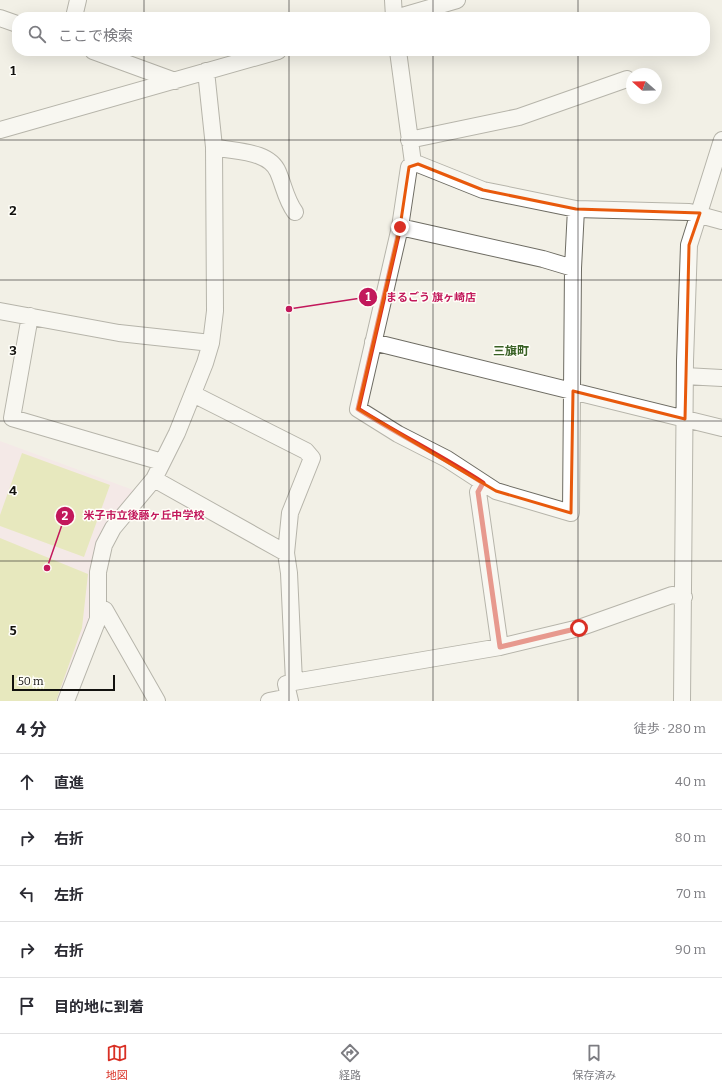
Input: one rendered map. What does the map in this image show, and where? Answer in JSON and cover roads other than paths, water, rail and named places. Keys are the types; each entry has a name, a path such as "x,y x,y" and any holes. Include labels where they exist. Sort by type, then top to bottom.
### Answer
{"street":[{"path":"75,12 78,0"},
{"path":"393,0 394,12"},
{"path":"416,12 457,0"},
{"path":"0,18 12,22"},
{"path":"106,56 174,81"},
{"path":"0,130 260,56"},
{"path":"399,56 413,163 410,167 400,227 358,409 398,434 447,459 496,491 571,513 573,268 576,209"},
{"path":"66,701 98,618 98,572 104,545 113,528 154,479 177,433 205,363 211,343 215,310 214,147 206,71"},
{"path":"410,140 519,117 626,79"},
{"path":"682,701 685,376 689,246 722,140"},
{"path":"214,147 259,156 270,162 277,171 288,203 295,212"},
{"path":"413,163 483,190 576,209 700,213 722,221"},
{"path":"400,227 543,259 573,268"},
{"path":"0,311 118,333 211,343"},
{"path":"30,316 12,418 162,462"},
{"path":"373,342 722,428"},
{"path":"685,376 722,378"},
{"path":"193,394 306,451 312,458 290,513 286,553 289,573 291,693"},
{"path":"154,479 286,553"},
{"path":"483,483 478,492 500,647"},
{"path":"269,701 291,693 579,628 672,596 684,597"},
{"path":"99,607 105,610 156,701"}],"place":[{"name":"まるごう 旗ヶ崎店","path":"289,309"},
{"name":"米子市立後藤ヶ丘中学校","path":"47,568"}],"district":[{"name":"三旗町","path":"511,351"}]}
